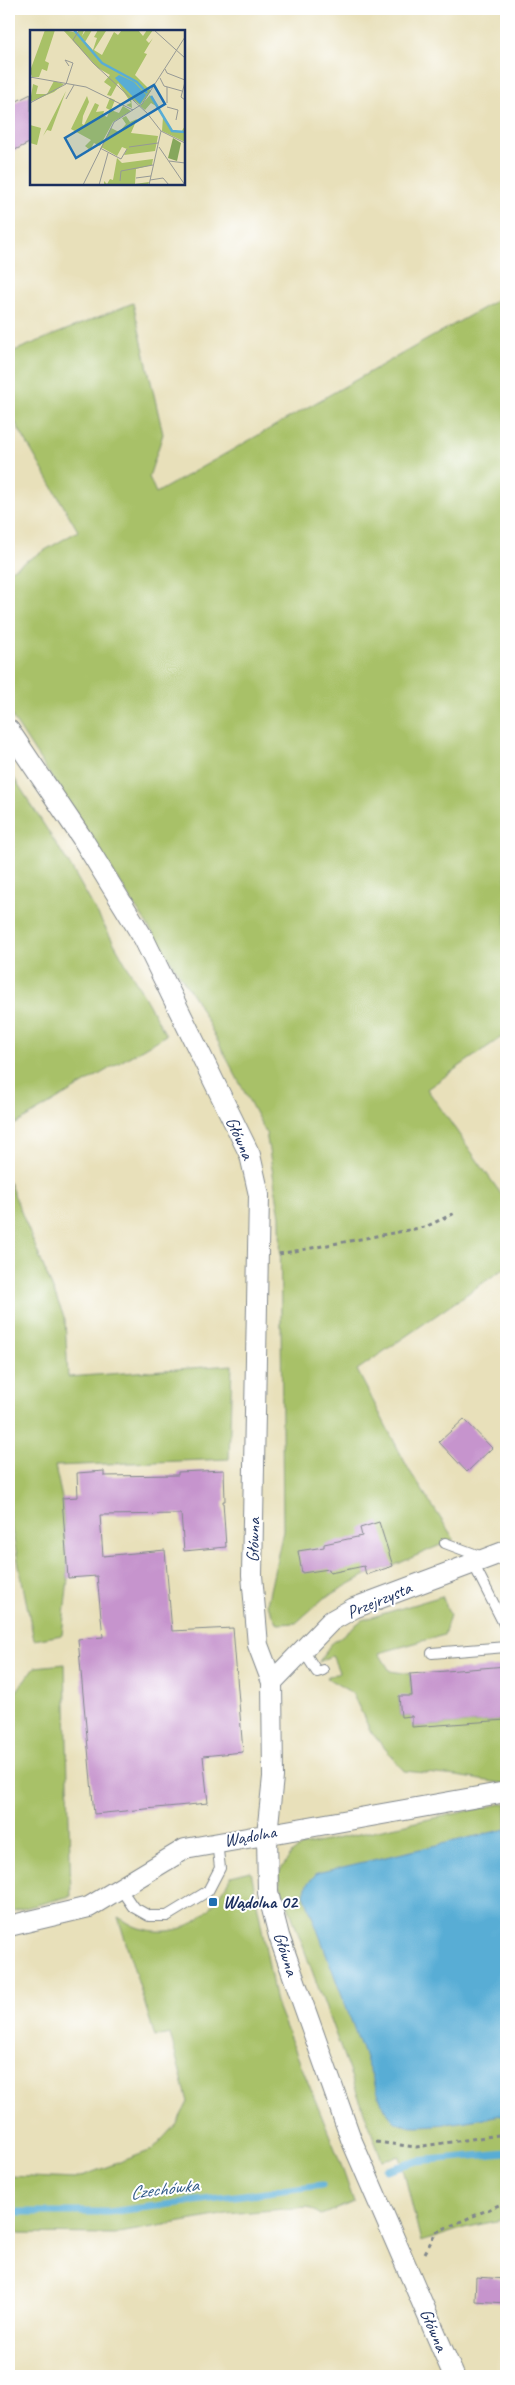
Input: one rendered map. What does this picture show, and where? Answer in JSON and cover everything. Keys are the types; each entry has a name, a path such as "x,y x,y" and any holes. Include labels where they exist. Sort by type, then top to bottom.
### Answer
{"street":[{"name":"Główna","path":"9,730 82,838 144,939 250,1156 258,1195 252,1575 258,1645 272,1682 273,1777 267,1834 268,1893 279,1936 351,2139 454,2376"},
{"name":"Przejrzysta","path":"272,1682 331,1621 354,1608 506,1551"},
{"name":"Wądolna","path":"9,1926 89,1906 185,1849 506,1792"}],"lane":[{"path":"445,1543 479,1561 506,1628"},
{"path":"432,1653 506,1647"},
{"path":"303,1650 317,1672 323,1670"},
{"path":"120,1888 133,1907 149,1916 167,1916 208,1890 220,1868 217,1842"}],"path":[{"path":"258,1257 425,1227 455,1213"},
{"path":"351,2139 416,2147 506,2134"},
{"path":"411,2278 436,2232 506,2202"}],"green space":[{"path":"506,295 506,1034 427,1089 506,1201 506,1267 357,1370 409,1470 454,1539 393,1566 366,1575 324,1598 296,1623 278,1624 267,1604 283,1531 280,1216 266,1133 196,1000 9,712 9,571 78,531 9,412 9,353 133,303 163,434 149,477 156,493"},
{"path":"9,770 71,867 166,1035 9,1128"},
{"path":"9,1182 65,1319 68,1377 232,1365 229,1459 55,1466 62,1498 68,1578 62,1635 34,1640 9,1516"},
{"path":"442,1596 450,1615 444,1635 379,1653 390,1671 410,1674 412,1696 399,1697 401,1717 412,1716 413,1727 506,1720 506,1784 457,1776 404,1771 371,1732 352,1693 327,1678 339,1672 332,1655 319,1662 330,1645 362,1620"},
{"path":"65,1664 71,1896 9,1912 9,1701 35,1667"},
{"path":"506,1803 506,2219 464,2228 421,2242 400,2156 382,2160 280,1884 279,1872 292,1853 302,1846"},
{"path":"251,1871 276,2003 339,2159 354,2202 321,2215 308,2207 227,2214 114,2234 9,2233 9,2176 74,2179 152,2150 177,2123 188,2102 170,2034 155,2037 118,1917 136,1927 155,1931 170,1931 183,1927 206,1913 231,1876"}],"water":[{"path":"506,1829 506,2114 433,2125 418,2126 397,2123 384,2109 304,1894 307,1884 317,1873"}],"building":[{"path":"30,94 30,142 9,153 9,105"},
{"path":"464,1419 492,1448 467,1472 439,1442"},
{"path":"224,1470 225,1501 223,1501 226,1547 184,1551 181,1514 100,1515 103,1556 165,1550 172,1631 233,1628 243,1752 203,1756 208,1803 94,1814 78,1639 103,1637 97,1576 68,1578 62,1498 78,1497 77,1473 104,1471 104,1476 178,1475 178,1472"},
{"path":"379,1522 393,1566 366,1575 364,1566 330,1573 329,1569 302,1573 298,1551 324,1547 324,1544 362,1536 360,1528"},
{"path":"506,1666 506,1720 412,1727 412,1716 401,1717 399,1696 412,1696 410,1674"},
{"path":"476,2277 506,2279 506,2303 475,2301"}],"waterway":[{"name":"Czechówka","path":"387,2170 417,2161 506,2153"},
{"name":"Czechówka","path":"9,2212 109,2212 322,2185"}],"place":[{"name":"Wądolna 02","path":"213,1902"}]}
